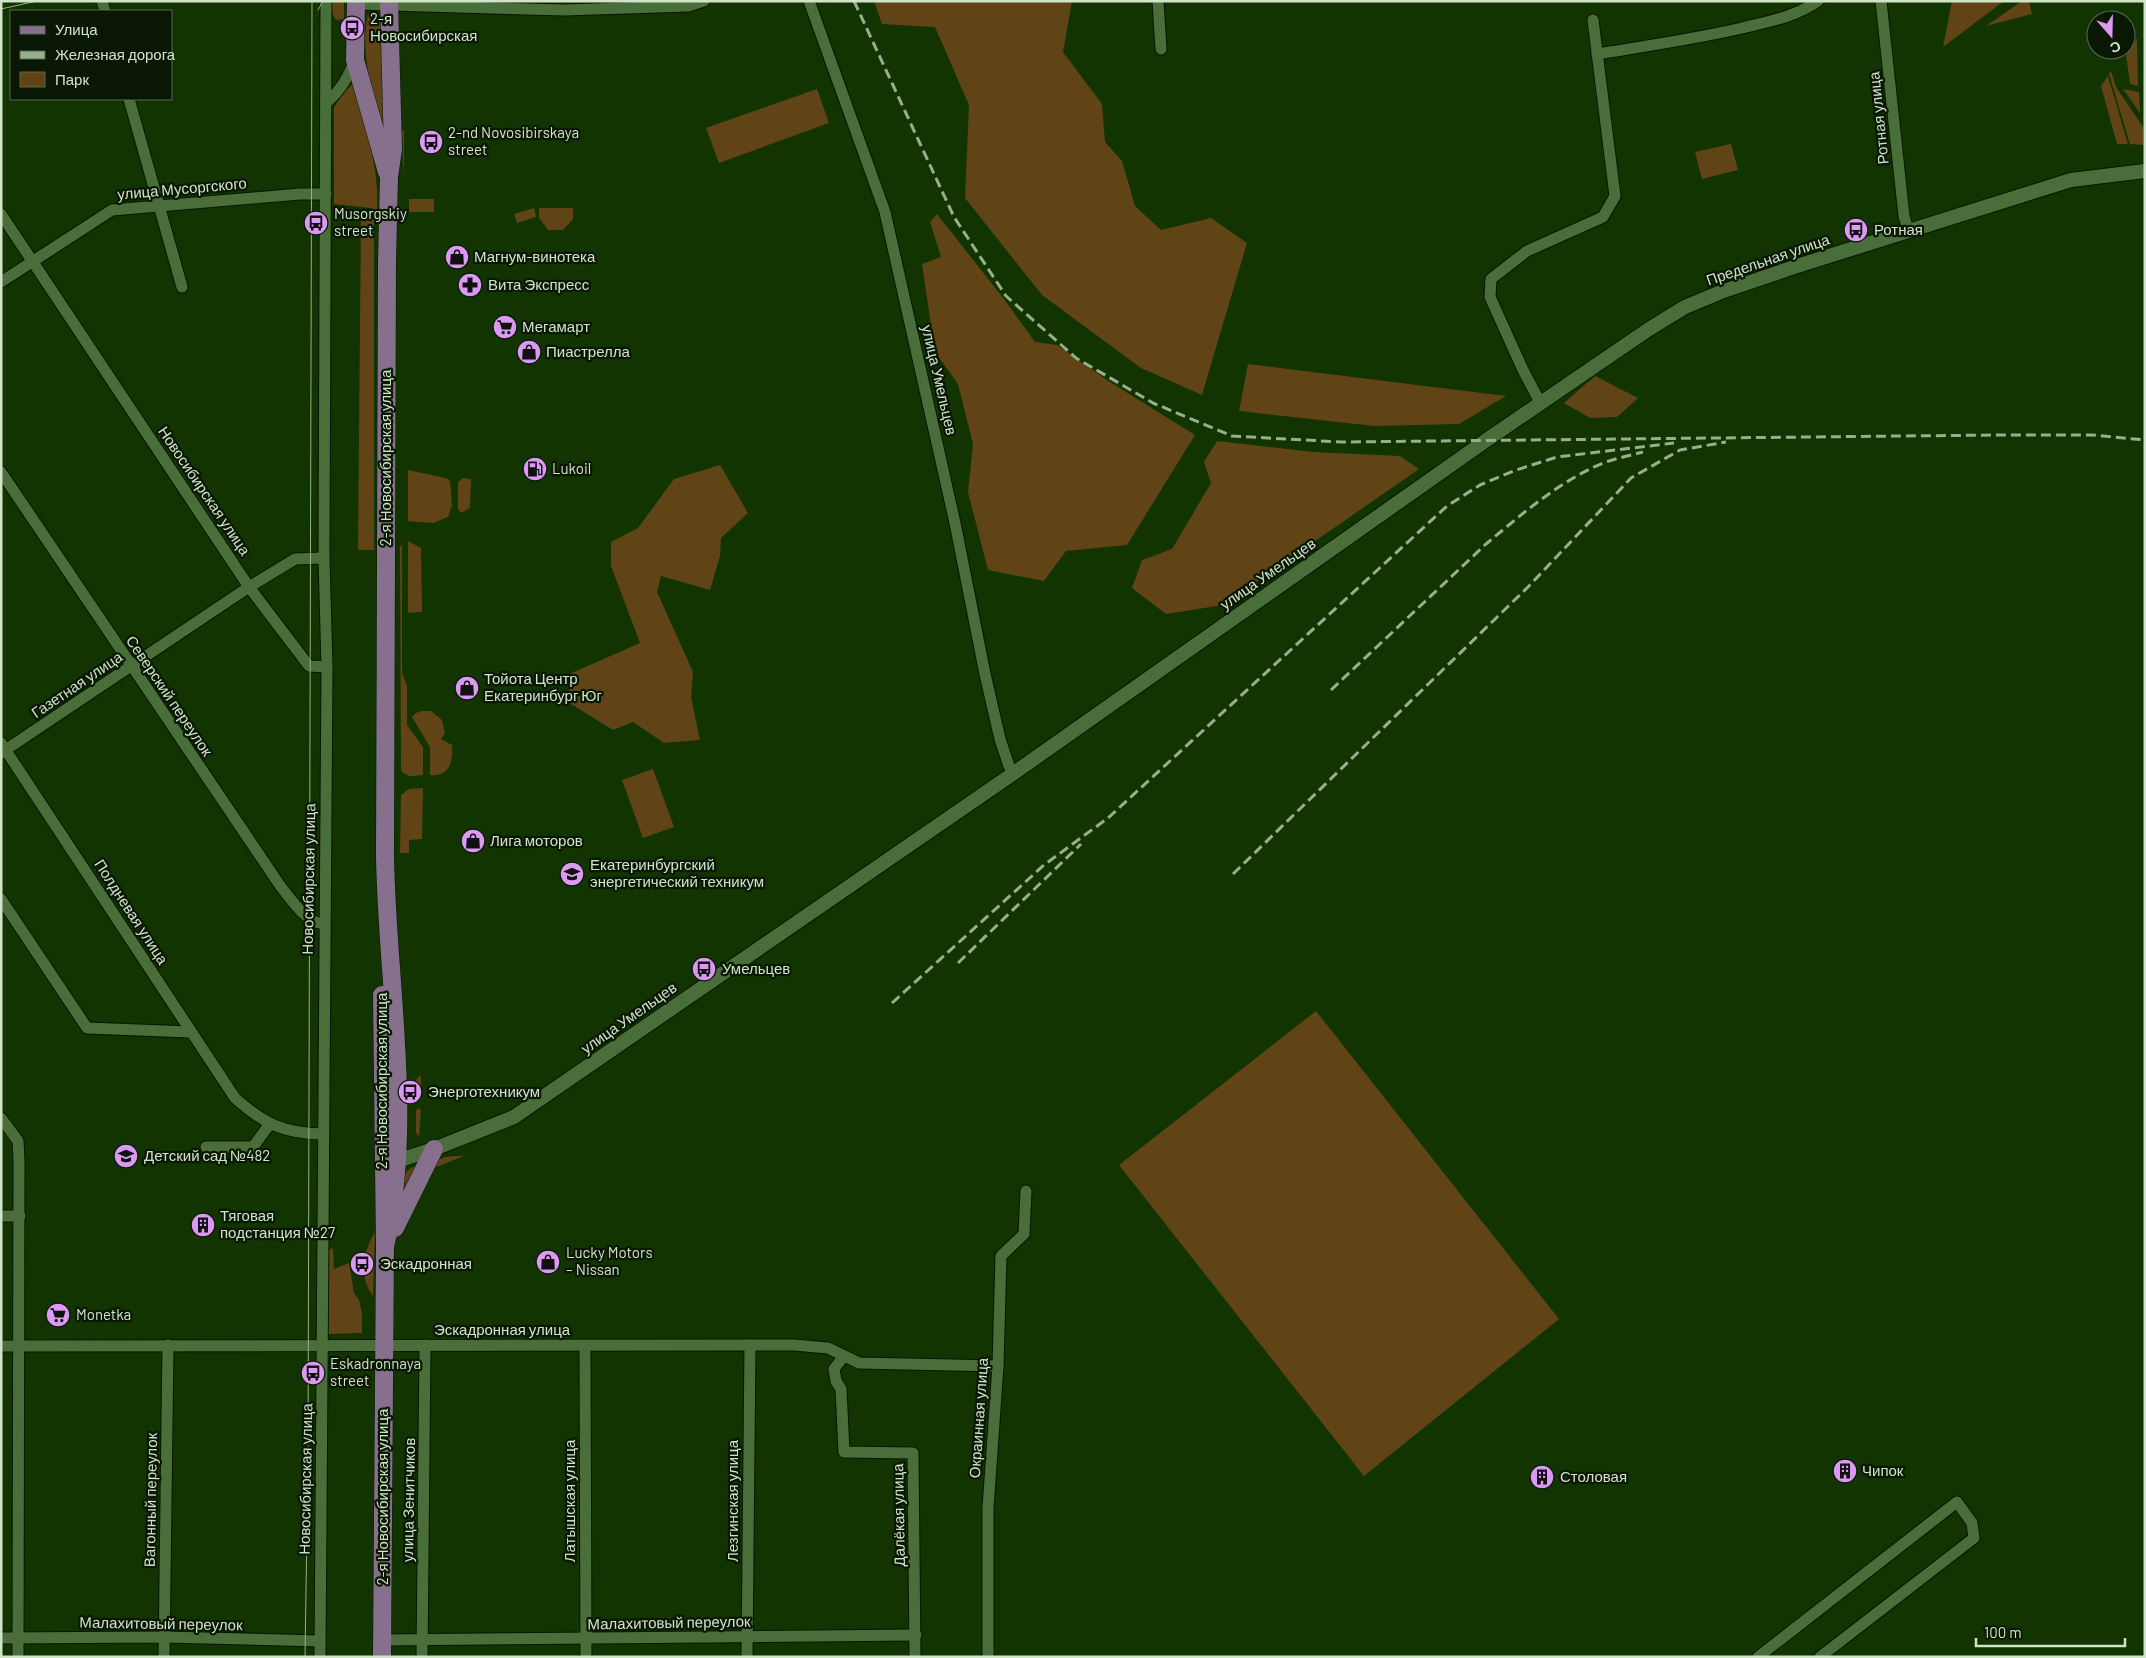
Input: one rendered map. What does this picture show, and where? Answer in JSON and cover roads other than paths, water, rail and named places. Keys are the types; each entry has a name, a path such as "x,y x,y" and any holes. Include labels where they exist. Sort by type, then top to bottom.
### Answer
{"main road":[{"path":"356,3 355,60 389,177"},
{"name":"2-я Новосибирская улица","path":"382,1649 385,1247 393,1212 390,1163 396,1053 386,915 385,459 389,177 393,132 389,3"},
{"path":"385,1247 434,1149"}],"street":[{"path":"356,3 564,10 688,6 704,1"},
{"name":"улица Умельцев","path":"810,1 885,212 955,523 985,674 1000,738 1009,766 1014,773"},
{"path":"1158,1 1161,49"},
{"path":"1598,54 1708,36 1769,22 1802,12 1818,1"},
{"name":"Ротная улица","path":"1881,1 1904,216 1908,230"},
{"path":"326,4 324,558 327,667"},
{"path":"1541,404 1523,370 1490,297 1491,279 1527,251 1603,217 1615,196 1593,20"},
{"path":"327,102 337,94 355,60"},
{"path":"129,100 182,287"},
{"name":"Предельная улица","path":"1541,404 1649,329 1685,307 1721,292 1908,230 2071,180 2145,170"},
{"name":"улица Мусоргского","path":"1,282 112,210 300,194 326,194"},
{"name":"Новосибирская улица","path":"1,214 249,587 309,666 327,667 322,1134 323,1346 320,1657"},
{"name":"улица Умельцев","path":"390,1163 434,1149 514,1117 1014,773 1541,404"},
{"name":"Северский переулок","path":"1,472 281,888 315,924 324,924"},
{"name":"Газетная улица","path":"3,749 295,558 324,558"},
{"name":"Полдневая улица","path":"3,749 235,1098 269,1125"},
{"path":"1,899 87,1028 190,1032"},
{"path":"1,1118 18,1141 20,1216 18,1657"},
{"path":"206,1147 253,1147 269,1125 296,1133 322,1134"},
{"name":"Окраинная улица","path":"988,1657 988,1508 998,1366 1000,1256 1024,1234 1026,1191"},
{"path":"1,1216 20,1216"},
{"name":"Эскадронная улица","path":"1,1346 168,1344 323,1346 425,1344 794,1345 828,1348 859,1363 998,1366"},
{"name":"Вагонный переулок","path":"164,1657 168,1344"},
{"name":"улица Зенитчиков","path":"422,1657 425,1344"},
{"name":"Латышская улица","path":"585,1345 586,1657"},
{"name":"Лезгинская улица","path":"747,1657 750,1345"},
{"name":"Далёкая улица","path":"844,1356 834,1369 836,1381 841,1389 844,1452 913,1453 915,1657"},
{"path":"1758,1657 1957,1502 1972,1522 1974,1538 1820,1657"},
{"name":"Малахитовый переулок","path":"382,1649 422,1640 916,1635"},
{"name":"Малахитовый переулок","path":"1,1638 164,1638 320,1641"}],"tram line":[{"path":"1,9 37,1"},
{"path":"305,1657 308,1460 312,1"},
{"path":"318,10 323,1"}],"railway":[{"path":"854,1 954,217 1006,296 1076,358 1153,403 1232,436 1341,442 1996,435 2092,435 2145,440"},
{"path":"1233,874 1529,586 1631,478 1680,450 1726,442"},
{"path":"892,1003 1044,865 1108,818 1447,506 1480,485 1516,470 1557,457 1674,443"},
{"path":"1331,690 1486,544 1528,509 1590,469 1606,462 1643,452"},
{"path":"958,963 1081,844"}],"place":[{"name":"2-я Новосибирская","path":"352,28"},
{"name":"2-nd Novosibirskaya street","path":"431,142"},
{"name":"Musorgskiy street","path":"316,223"},
{"name":"Ротная","path":"1856,230"},
{"name":"Магнум-винотека","path":"457,257"},
{"name":"Вита Экспресс","path":"470,285"},
{"name":"Мегамарт","path":"505,327"},
{"name":"Пиастрелла","path":"529,352"},
{"name":"Lukoil","path":"535,469"},
{"name":"Тойота Центр Екатеринбург Юг","path":"467,688"},
{"name":"Лига моторов","path":"473,841"},
{"name":"Екатеринбургский энергетический техникум","path":"572,874"},
{"name":"Умельцев","path":"704,969"},
{"name":"Энерготехникум","path":"410,1092"},
{"name":"Детский сад №482","path":"126,1156"},
{"name":"Тяговая подстанция №27","path":"203,1225"},
{"name":"Lucky Motors – Nissan","path":"548,1262"},
{"name":"Эскадронная","path":"362,1264"},
{"name":"Monetka","path":"58,1315"},
{"name":"Eskadronnaya street","path":"313,1373"},
{"name":"Чипок","path":"1845,1471"},
{"name":"Столовая","path":"1542,1477"}]}
